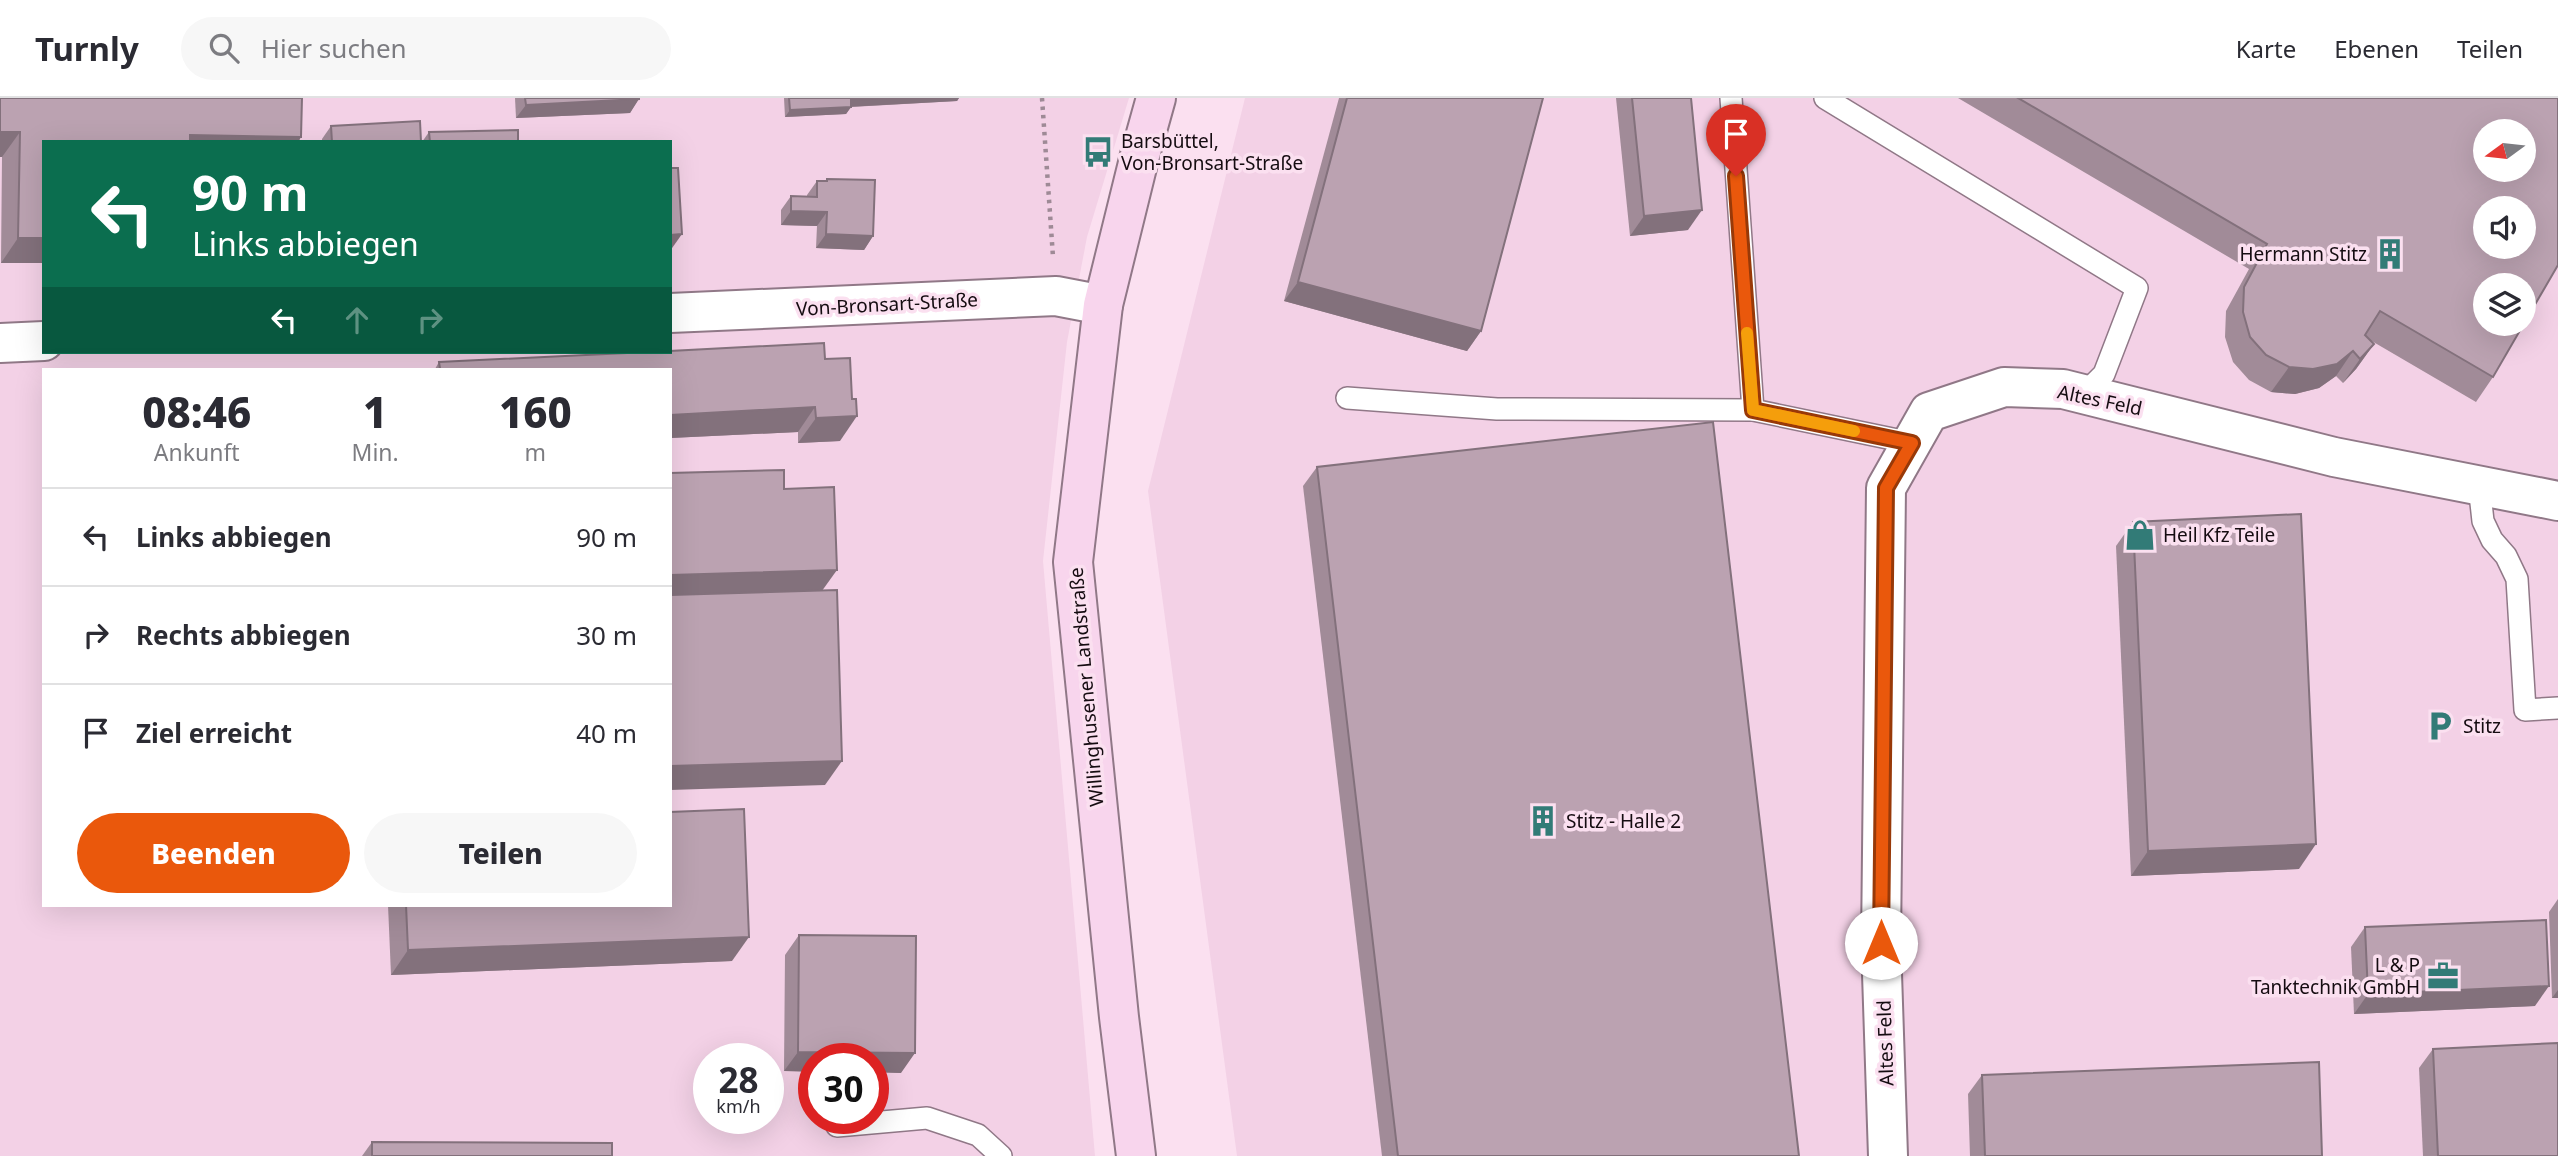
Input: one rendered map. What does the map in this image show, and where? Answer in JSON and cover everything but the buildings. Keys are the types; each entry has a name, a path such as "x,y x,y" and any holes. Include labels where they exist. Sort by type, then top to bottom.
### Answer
{"main road":[{"name":"Willinghusener Landstraße","path":"1136,1156 1073,562 1103,306 1156,98"}],"street":[{"name":"Von-Bronsart-Straße","path":"672,313 1056,296 1103,306"},
{"path":"0,343 42,341"},
{"name":"Altes Feld","path":"1888,1156 1881,943 1886,488 1929,412 2004,387 2063,388 2334,457 2558,501"}],"lane":[{"path":"1731,98 1753,410"},
{"path":"1825,98 2137,288 2104,374 2084,394"},
{"path":"1347,398 1497,410 1753,410 1912,443"},
{"path":"2479,485 2483,521 2492,541 2506,556 2517,579 2525,709 2558,708"},
{"path":"889,1121 927,1118 978,1135 1001,1156"}],"path":[{"path":"1042,98 1056,296"}],"shaded area":[{"path":"0,98 1129,98 1087,237 1067,342 1043,561 1095,1156 0,1156"},
{"path":"1245,98 2558,98 2558,1156 1237,1156 1148,491"}],"slow traffic":[{"path":"1747,333 1753,410 1854,431"}],"place":[{"name":"Barsbüttel, Von-Bronsart-Straße","path":"1098,152"},
{"name":"Hermann Stitz","path":"2390,254"},
{"name":"Heil Kfz Teile","path":"2140,535"},
{"name":"Stitz","path":"2440,726"},
{"name":"Stitz - Halle 2","path":"1543,821"},
{"name":"L & P Tanktechnik GmbH","path":"2443,976"}],"route":[{"path":"1736,176 1753,410 1912,443 1886,488 1881,943"}]}
